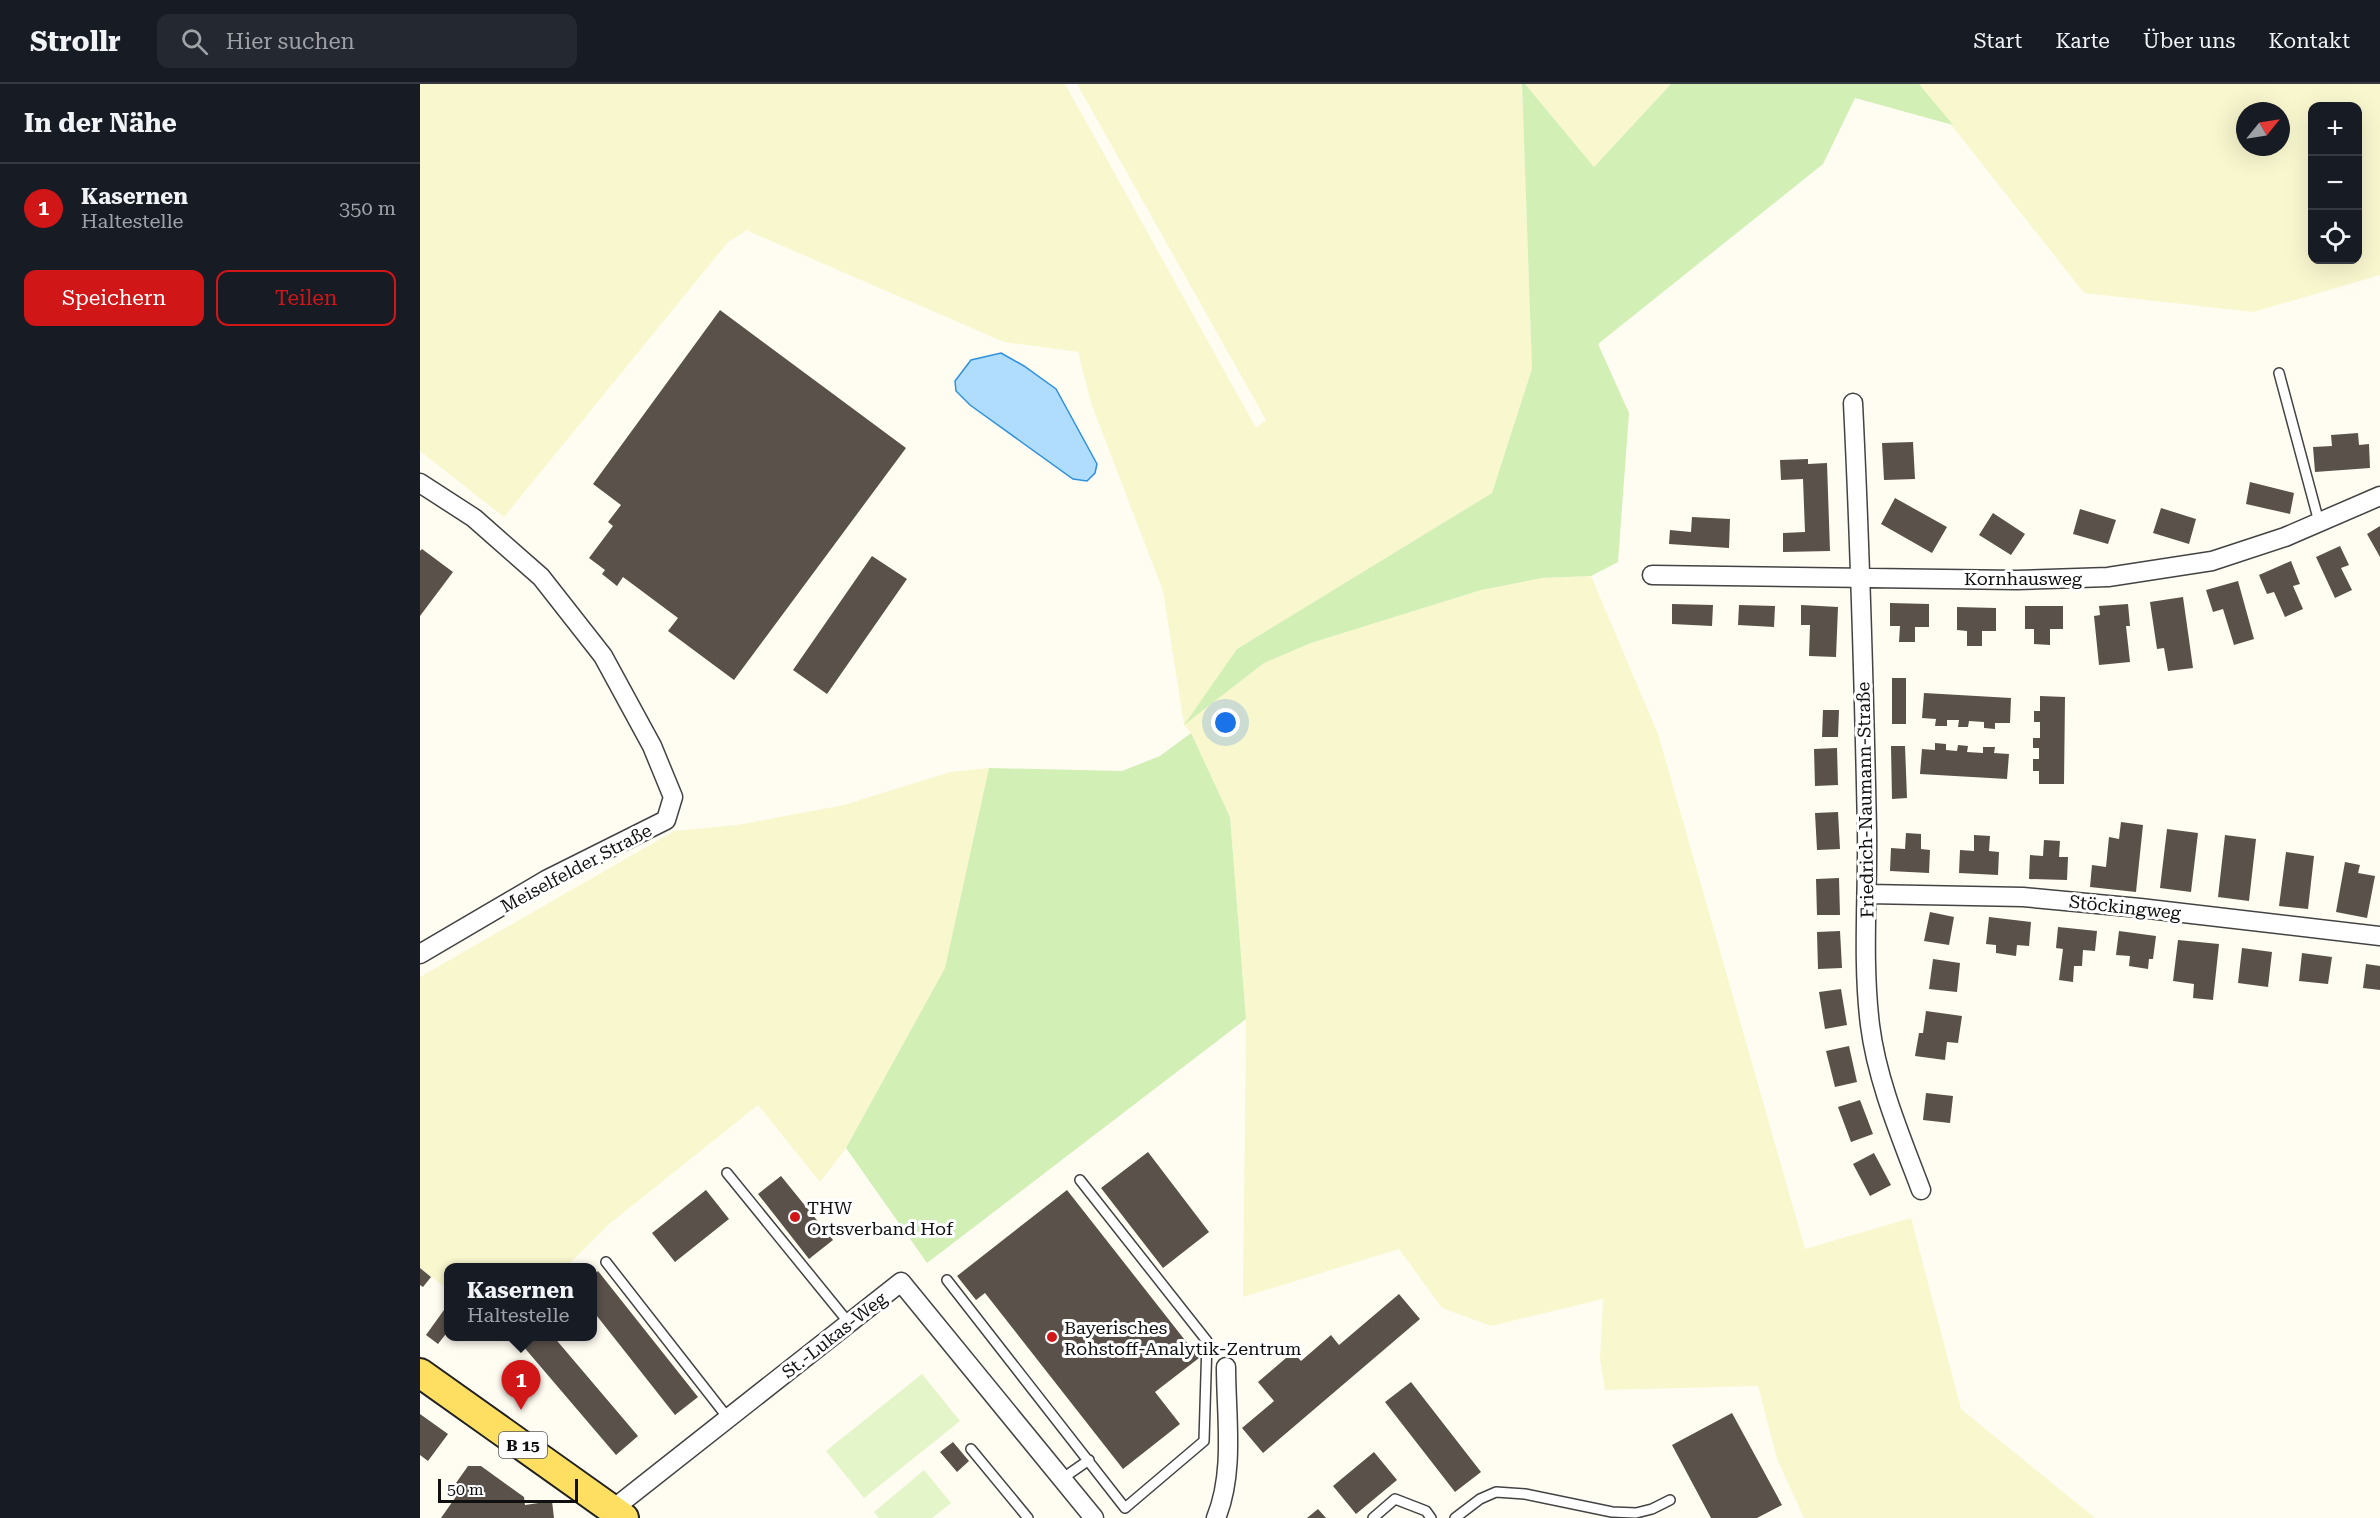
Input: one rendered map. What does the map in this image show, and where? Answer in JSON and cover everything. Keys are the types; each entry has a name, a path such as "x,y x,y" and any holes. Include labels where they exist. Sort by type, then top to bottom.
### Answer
{"main road":[{"name":"B 15","path":"420,1373 618,1514"}],"street":[{"name":"Friedrich-Naumann-Straße","path":"1853,403 1862,576 1868,894 1865,952 1870,1027 1889,1102 1921,1190"},
{"name":"Meiselfelder Straße","path":"420,483 474,518 541,577 603,657 652,746 673,797 666,820 546,880 420,954"},
{"name":"Kornhausweg","path":"1652,575 1862,576 2018,580 2108,577 2212,561 2319,522 2380,496"},
{"name":"Stöckingweg","path":"1868,894 2023,897 2380,936"},
{"name":"St.-Lukas-Weg","path":"618,1514 728,1418 901,1282 1094,1518"},
{"path":"1216,1518 1224,1497 1227,1478 1226,1367"}],"lane":[{"path":"2279,373 2319,522"},
{"path":"727,1173 849,1323"},
{"path":"947,1280 1125,1508 1204,1441 1207,1341 1080,1180"},
{"path":"606,1262 728,1418"},
{"path":"971,1449 1028,1518"},
{"path":"1063,1478 1089,1460"},
{"path":"1455,1518 1480,1499 1496,1492 1525,1494 1612,1512 1636,1513 1652,1509 1670,1500"},
{"path":"1373,1518 1395,1499 1426,1511 1431,1518"}],"shaded area":[{"path":"420,84 1065,84 1256,428 1266,420 1077,84 1522,84 1532,369 1492,493 1237,649 1186,723 1264,663 1311,643 1481,590 1542,578 1591,576 1658,734 1805,1249 1911,1218 1961,1409 2095,1518 1804,1518 1777,1459 1758,1386 1605,1390 1600,1359 1603,1299 1491,1326 1442,1308 1399,1249 1243,1297 1246,1019 1230,817 1191,733 1184,725 1163,591 1091,403 1078,352 1004,342 748,231 749,229 728,242 504,517 420,451"},
{"path":"1525,84 1671,84 1594,167"},
{"path":"1919,84 2380,84 2380,275 2253,312 2084,293"},
{"path":"989,768 945,968 846,1148 820,1182 758,1105 608,1225 570,1263 444,1263 444,1286 420,1268 420,977 674,831 737,825 844,805 950,772"}],"green space":[{"path":"1522,84 1525,84 1594,167 1671,84 1919,84 1953,125 1855,98 1823,164 1598,344 1629,413 1618,562 1591,576 1542,578 1481,590 1311,643 1264,663 1184,725 1237,649 1492,493 1532,369"},
{"path":"1191,733 1230,817 1246,1019 927,1263 846,1148 945,968 989,768 1122,771 1160,756"},
{"path":"922,1374 960,1421 864,1498 826,1451"},
{"path":"924,1470 951,1503 932,1518 879,1518 874,1512"}],"water":[{"path":"1001,353 1056,389 1097,464 1095,473 1087,481 1073,479 970,405 956,391 955,381 971,360"}],"building":[{"path":"720,310 906,448 734,680 668,631 678,618 623,577 617,586 602,574 605,570 589,558 613,526 608,522 621,505 593,484"},
{"path":"2358,433 2359,445 2369,444 2370,468 2315,472 2313,447 2332,446 2331,435"},
{"path":"1913,442 1915,479 1884,480 1882,443"},
{"path":"1808,459 1808,464 1827,463 1830,551 1783,552 1783,533 1805,532 1803,479 1781,480 1780,460"},
{"path":"2250,482 2294,493 2290,514 2246,504"},
{"path":"1895,498 1947,527 1932,553 1881,524"},
{"path":"2161,508 2196,519 2189,544 2153,533"},
{"path":"2080,509 2116,520 2108,544 2073,534"},
{"path":"1993,513 2025,534 2011,555 1979,535"},
{"path":"1692,517 1730,519 1729,548 1669,544 1670,530 1691,532"},
{"path":"2380,526 2380,557 2367,534"},
{"path":"2340,546 2349,565 2341,568 2352,590 2335,598 2316,557"},
{"path":"422,549 453,572 420,616 420,551"},
{"path":"872,556 907,579 827,694 793,670"},
{"path":"2291,561 2300,584 2293,586 2303,609 2285,617 2274,592 2267,594 2259,575"},
{"path":"2238,581 2254,639 2234,645 2223,609 2213,612 2206,590"},
{"path":"2183,597 2193,668 2168,671 2164,648 2157,649 2150,602"},
{"path":"1890,603 1929,604 1929,627 1915,627 1915,642 1899,642 1900,626 1890,626"},
{"path":"1672,604 1713,605 1712,626 1672,624"},
{"path":"2128,604 2130,626 2126,626 2130,662 2099,665 2094,616 2100,615 2099,606"},
{"path":"1739,605 1775,606 1774,627 1738,625"},
{"path":"1801,605 1838,607 1836,657 1809,656 1810,625 1801,625"},
{"path":"2025,606 2063,606 2063,629 2050,629 2050,645 2034,644 2034,629 2025,629"},
{"path":"1957,607 1996,608 1996,631 1982,631 1982,646 1967,646 1967,631 1957,630"},
{"path":"1892,678 1906,678 1906,724 1892,724"},
{"path":"1924,693 2011,698 2010,723 1995,723 1995,729 1984,728 1984,722 1969,721 1968,727 1958,727 1959,720 1947,720 1947,726 1935,726 1936,719 1922,718"},
{"path":"2040,696 2065,697 2064,784 2039,784 2039,771 2033,771 2033,759 2039,759 2039,748 2033,748 2033,738 2040,738 2040,722 2034,722 2034,711 2040,711"},
{"path":"1823,710 1839,710 1838,737 1822,737"},
{"path":"1935,743 1946,744 1946,750 1957,751 1958,745 1968,746 1967,752 1983,753 1983,747 1995,747 1994,753 2009,754 2007,779 1920,774 1922,749 1935,750"},
{"path":"1891,746 1905,746 1907,798 1892,799"},
{"path":"1837,748 1838,785 1815,786 1814,749"},
{"path":"1838,812 1840,849 1817,850 1815,813"},
{"path":"2121,822 2143,825 2136,892 2090,887 2092,865 2106,867 2109,837 2119,839"},
{"path":"2167,829 2198,833 2191,892 2160,888"},
{"path":"1906,833 1921,834 1921,849 1930,850 1929,873 1890,871 1891,848 1905,849"},
{"path":"1974,835 1990,836 1989,851 1999,852 1998,875 1959,873 1960,850 1974,851"},
{"path":"2225,835 2256,839 2249,901 2218,897"},
{"path":"2044,840 2060,841 2059,857 2068,857 2067,880 2029,879 2030,855 2043,856"},
{"path":"2286,852 2314,856 2308,909 2279,906"},
{"path":"2345,862 2360,865 2358,873 2375,876 2367,918 2336,912"},
{"path":"1839,878 1840,915 1817,915 1816,879"},
{"path":"1930,912 1954,917 1949,945 1924,941"},
{"path":"1989,917 2031,922 2029,946 2017,945 2016,956 1996,953 1996,945 1986,944"},
{"path":"2058,927 2097,931 2095,951 2083,950 2082,966 2074,966 2073,982 2059,980 2063,949 2056,948"},
{"path":"1840,931 1842,968 1818,969 1817,932"},
{"path":"2119,931 2156,936 2153,959 2149,959 2148,969 2129,966 2130,956 2116,955"},
{"path":"2178,940 2219,944 2213,1000 2193,998 2194,984 2173,981"},
{"path":"2242,948 2272,952 2268,987 2238,983"},
{"path":"2302,953 2332,957 2328,984 2299,981"},
{"path":"1933,959 1960,963 1957,992 1929,989"},
{"path":"2366,964 2380,966 2380,990 2363,988"},
{"path":"1841,989 1847,1025 1825,1029 1819,992"},
{"path":"1926,1011 1962,1016 1958,1043 1947,1042 1945,1060 1915,1056 1919,1033 1923,1033"},
{"path":"1849,1046 1857,1082 1835,1087 1826,1051"},
{"path":"1926,1093 1953,1096 1950,1123 1923,1120"},
{"path":"1860,1100 1873,1134 1851,1142 1838,1107"},
{"path":"1148,1152 1209,1232 1163,1268 1101,1188"},
{"path":"1874,1153 1891,1185 1870,1196 1853,1164"},
{"name":"THW Ortsverband Hof","path":"781,1176 833,1240 809,1259 758,1194"},
{"path":"706,1190 729,1219 675,1262 652,1233"},
{"path":"1067,1190 1199,1358 1155,1392 1180,1424 1123,1469 985,1293 976,1300 957,1276"},
{"path":"420,1268 431,1277 423,1287 420,1285"},
{"path":"597,1272 698,1397 675,1415 597,1316"},
{"path":"1399,1294 1420,1319 1263,1453 1242,1428 1274,1401 1258,1382 1293,1352 1301,1361 1331,1335 1339,1345"},
{"path":"444,1310 444,1336 438,1344 426,1335"},
{"path":"519,1341 557,1341 638,1436 616,1455"},
{"path":"1411,1382 1481,1472 1455,1492 1385,1402"},
{"path":"1732,1413 1782,1505 1757,1518 1711,1518 1672,1445"},
{"path":"420,1414 448,1434 428,1461 420,1455"},
{"path":"953,1442 969,1461 957,1472 940,1452"},
{"path":"1374,1452 1397,1480 1356,1514 1333,1486"},
{"path":"468,1466 481,1466 524,1497 525,1505 552,1501 554,1518 441,1518 462,1488 456,1483"},
{"path":"1318,1509 1326,1518 1307,1518"}],"place":[{"name":"THW Ortsverband Hof","path":"795,1217"},
{"name":"Bayerisches Rohstoff-Analytik-Zentrum","path":"1052,1337"},
{"name":"Kasernen","path":"521,1410"}]}
